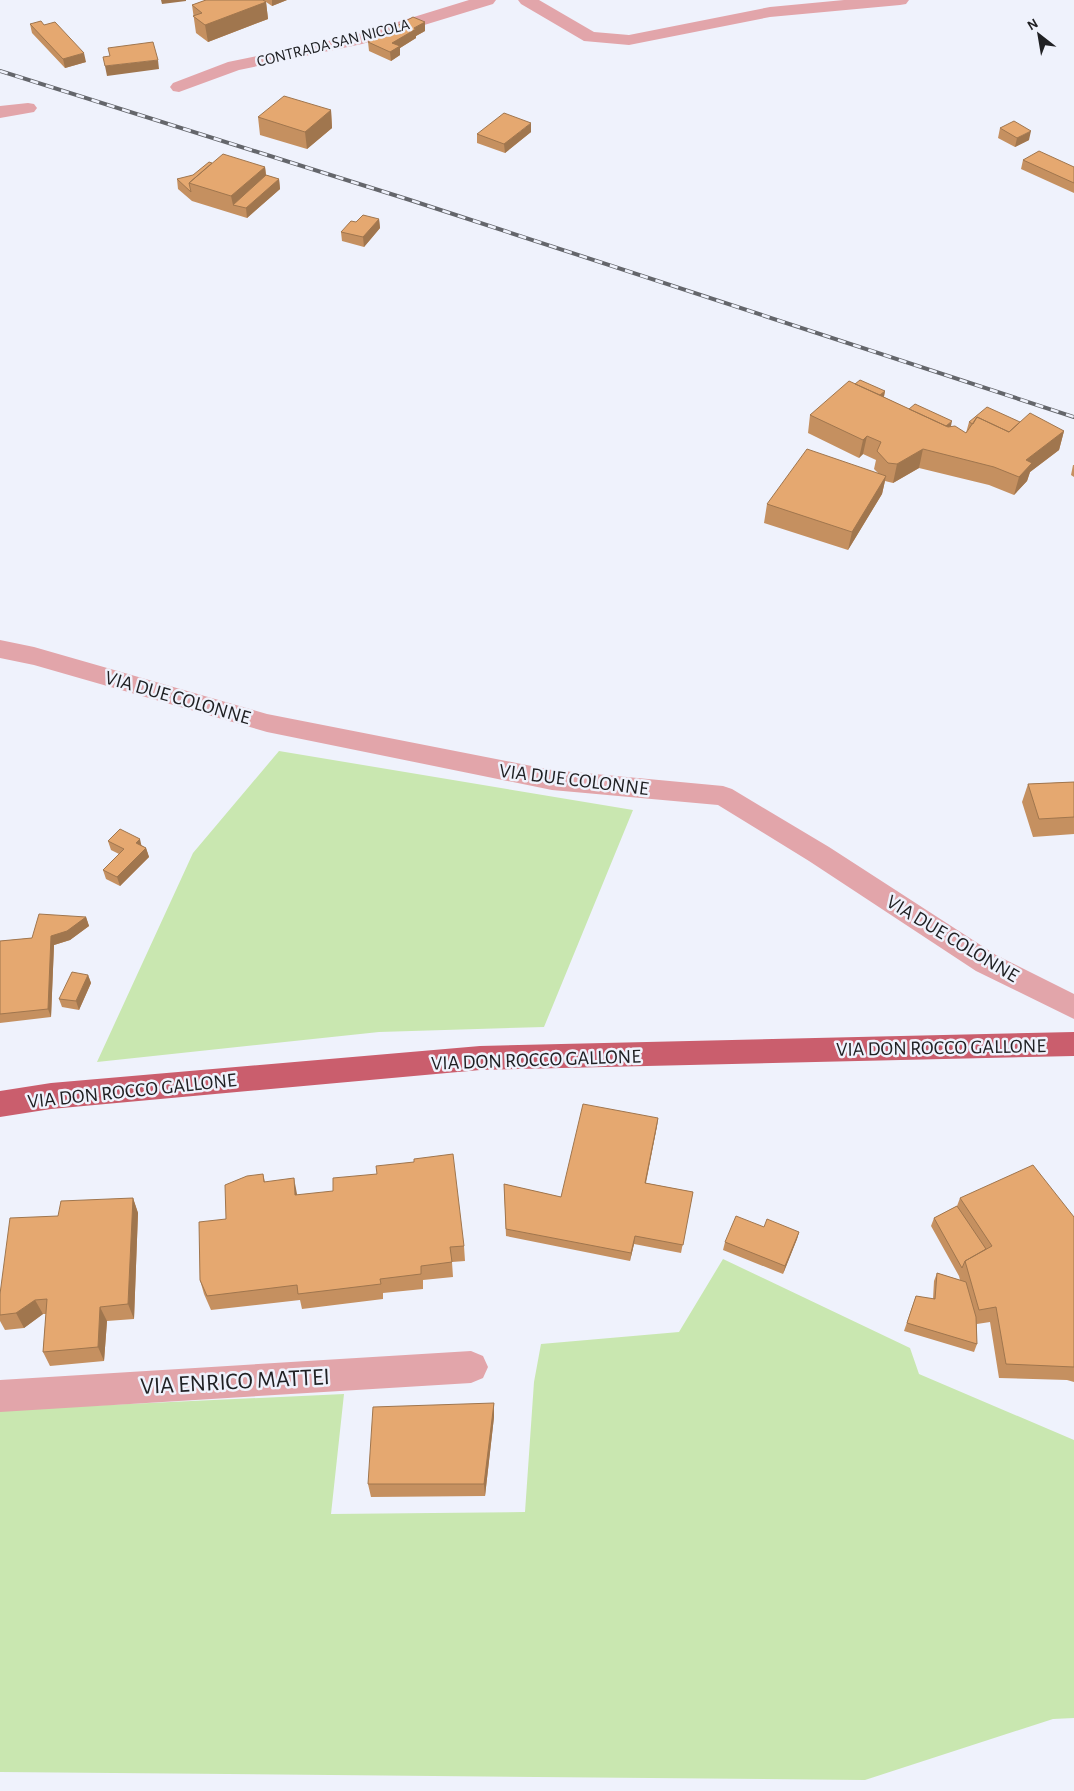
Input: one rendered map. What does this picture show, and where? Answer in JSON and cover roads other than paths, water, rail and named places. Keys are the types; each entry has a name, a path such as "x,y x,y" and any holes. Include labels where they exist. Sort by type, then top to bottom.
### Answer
{"main road":[{"name":"VIA DON ROCCO GALLONE","path":"0,1104 51,1096 480,1058 1074,1044"}],"street":[{"name":"CONTRADA SAN NICOLA","path":"179,87 234,66 356,40 487,0"},
{"path":"527,0 590,38 629,40 770,12 900,0"},
{"path":"0,112 28,108"},
{"name":"VIA DUE COLONNE","path":"0,649 34,656 276,725 552,780 723,796 819,854 986,962 1074,1007"},
{"name":"VIA ENRICO MATTEI","path":"0,1396 471,1367"}],"railway":[{"path":"0,71 410,200 1074,417"}]}
